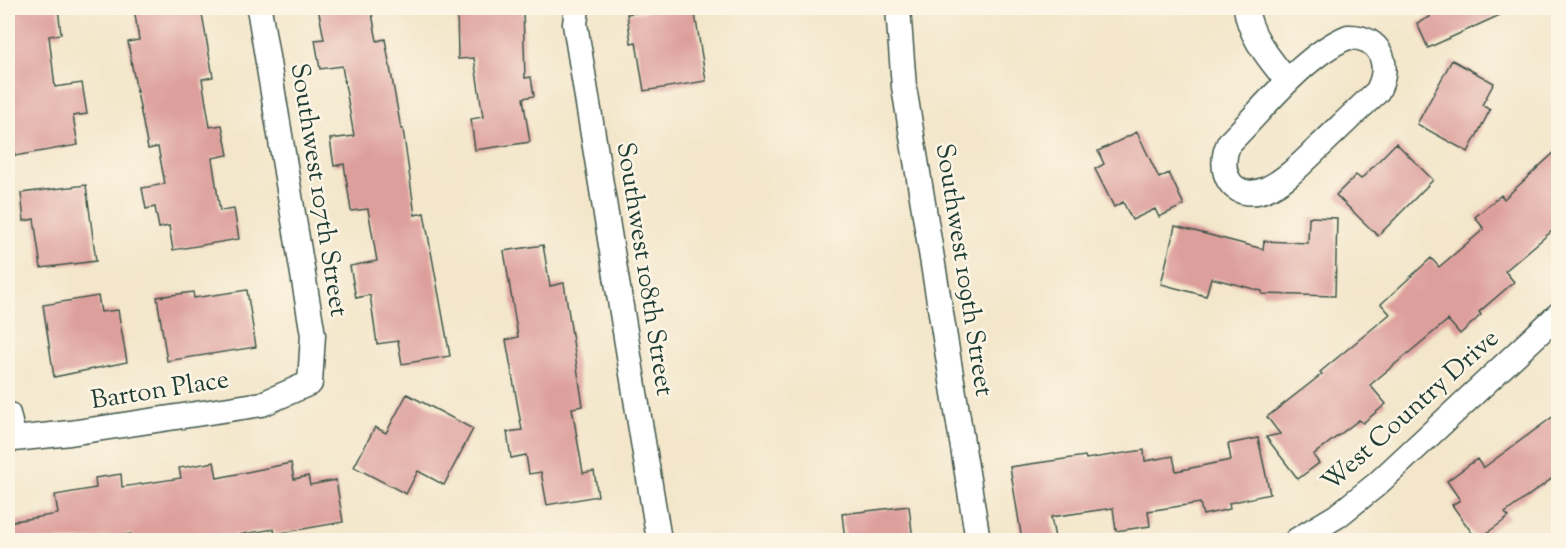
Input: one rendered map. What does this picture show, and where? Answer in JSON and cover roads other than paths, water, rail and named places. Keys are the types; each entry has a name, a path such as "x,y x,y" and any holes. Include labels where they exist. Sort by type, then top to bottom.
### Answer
{"street":[{"name":"Southwest 107th Street","path":"259,8 313,335 310,383"},
{"name":"Southwest 108th Street","path":"577,8 575,24 659,540"},
{"name":"Southwest 109th Street","path":"898,8 904,87 978,540"},
{"path":"1246,8 1247,18 1258,42 1287,81"},
{"path":"1348,37 1358,37 1371,44 1384,62 1383,81 1377,92 1290,174 1263,190 1249,192 1237,189 1229,182 1224,172 1225,152 1229,143 1287,81 1337,41 1348,37"},
{"name":"West Country Drive","path":"1297,540 1337,516 1376,485 1558,315"},
{"name":"Barton Place","path":"8,414 14,439 70,433 262,404 310,383"}]}
